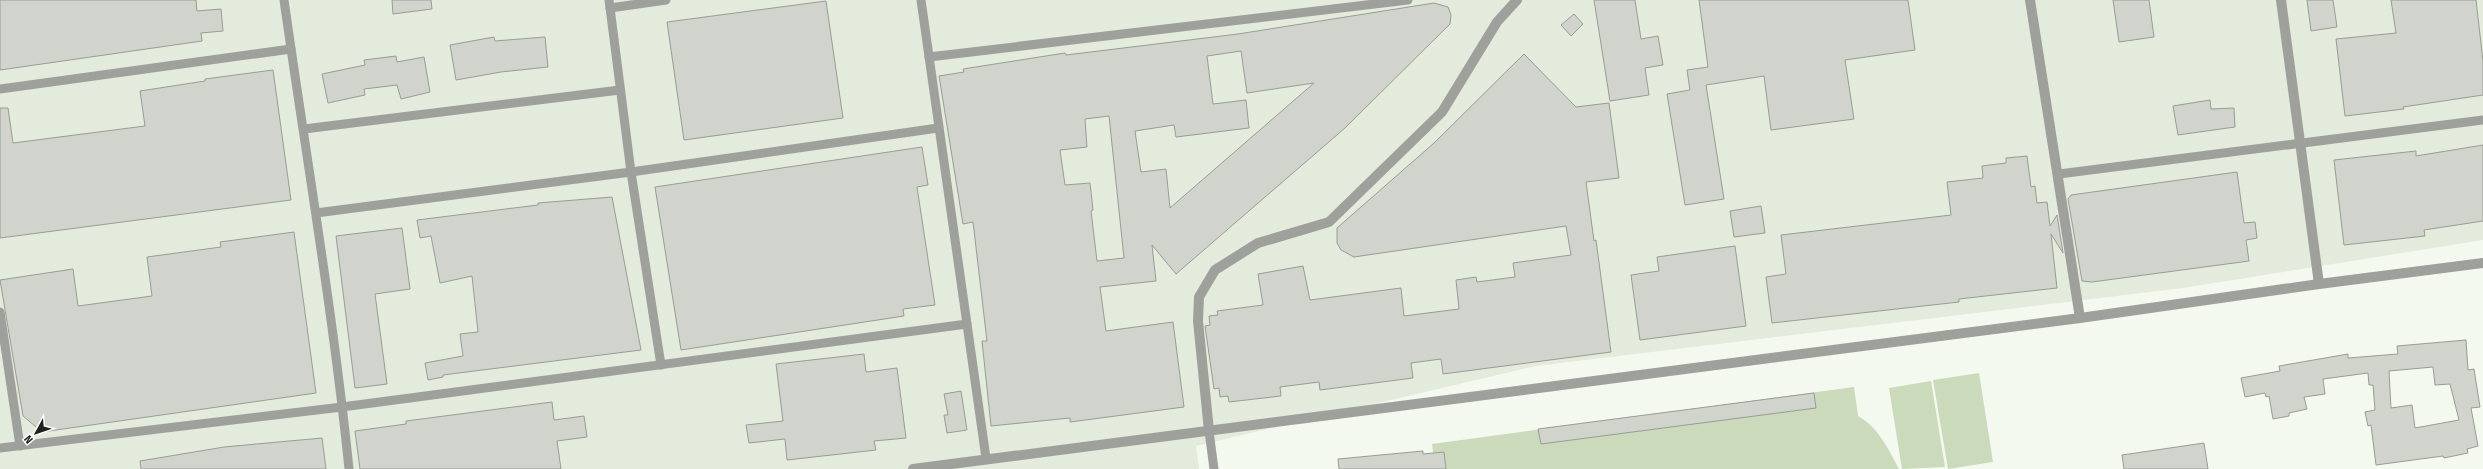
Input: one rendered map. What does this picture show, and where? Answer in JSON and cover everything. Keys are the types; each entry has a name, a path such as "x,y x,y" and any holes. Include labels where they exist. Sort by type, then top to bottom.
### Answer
{"street":[{"path":"1209,431 1198,320 1199,297 1215,270 1258,243 1329,222 1442,112 1497,22 1516,0"},
{"path":"2030,0 2059,174 2080,318"},
{"path":"2281,0 2319,284"},
{"path":"913,469 986,458 1209,431 2080,318 2319,284 2483,263"}],"lane":[{"path":"284,0 316,213 349,469"},
{"path":"661,366 631,172 610,4 666,0"},
{"path":"921,0 986,458"},
{"path":"929,57 1408,0"},
{"path":"0,89 291,49"},
{"path":"304,129 620,90"},
{"path":"2059,174 2300,142 2483,120"},
{"path":"316,213 631,172 938,128"},
{"path":"0,312 20,446"},
{"path":"0,448 342,407 661,366 967,324"},
{"path":"1209,431 1214,469"}],"shaded area":[{"path":"0,0 2483,0 2483,240 2183,288 1536,366 1196,446 1199,469 0,469"}],"green space":[{"path":"1979,373 1993,462 1948,469 1933,380"},
{"path":"1931,381 1945,467 1902,469 1889,388"},
{"path":"1854,387 1858,416 1871,426 1877,433 1887,447 1899,469 1435,469 1432,444"}],"building":[{"path":"0,0 196,0 197,11 221,9 223,31 201,33 202,41 0,70"},
{"path":"392,0 431,0 432,9 393,14"},
{"path":"1594,0 1635,0 1641,39 1658,36 1663,65 1645,68 1649,95 1610,101"},
{"path":"1699,0 1908,0 1915,50 1845,60 1854,119 1771,130 1764,76 1706,85 1724,199 1685,205 1667,94 1690,90 1687,70 1708,67"},
{"path":"2113,0 2149,0 2154,37 2119,42"},
{"path":"2307,0 2333,0 2337,27 2311,31"},
{"path":"2391,0 2476,0 2483,61 2483,95 2403,107 2404,109 2345,116 2336,39 2396,33"},
{"path":"826,1 843,118 684,140 667,22"},
{"path":"1434,3 1448,7 1451,15 1450,24 1345,128 1176,274 1152,245 1156,281 1100,287 1106,331 1173,322 1184,407 1070,422 1070,418 991,426 982,341 987,341 973,222 963,224 939,76 964,72 963,69 1065,53 1066,55 1238,34","holes":["1241,51 1247,93 1314,83 1170,208 1166,169 1141,172 1135,131 1174,125 1176,137 1249,128 1246,100 1213,104 1207,56","1109,116 1124,258 1097,261 1091,211 1093,210 1090,183 1065,185 1060,150 1087,147 1085,119"]},
{"path":"1574,14 1583,24 1571,36 1561,25"},
{"path":"494,37 495,41 545,37 548,67 501,72 456,80 450,45"},
{"path":"1524,54 1576,107 1609,103 1619,178 1586,182 1594,241 1596,240 1611,352 1443,374 1441,359 1411,363 1413,378 1320,390 1319,382 1280,387 1281,396 1229,402 1228,396 1220,397 1219,388 1214,389 1205,326 1210,325 1209,316 1218,315 1217,311 1263,305 1258,274 1303,266 1310,300 1401,288 1404,316 1459,309 1456,280 1476,277 1477,282 1515,277 1513,263 1571,255 1566,226 1354,257 1341,250 1337,243 1337,228 1434,143"},
{"path":"396,56 397,62 424,57 430,92 401,99 397,85 364,89 365,95 328,103 322,74 365,65 364,60"},
{"path":"273,70 291,200 0,238 0,108 8,108 13,143 145,126 140,91 205,81 205,79"},
{"path":"2210,100 2211,109 2234,108 2235,127 2178,135 2173,106"},
{"path":"2483,145 2483,221 2424,230 2425,236 2344,245 2334,160 2416,151 2416,156"},
{"path":"922,147 928,185 917,187 935,305 903,309 904,316 681,350 655,187"},
{"path":"2027,156 2031,187 2035,186 2037,203 2047,202 2050,226 2057,215 2063,253 2051,234 2057,288 1959,299 1959,302 1772,323 1766,277 1786,274 1781,235 1951,215 1947,182 1983,178 1982,166 2006,163 2006,158"},
{"path":"2237,172 2244,223 2255,222 2257,238 2246,240 2249,261 2092,282 2082,281 2068,199 2071,195"},
{"path":"612,197 641,350 443,375 443,377 428,380 425,363 463,356 460,334 478,332 472,276 440,283 431,236 420,238 417,220 538,205 538,203"},
{"path":"1761,206 1765,233 1734,237 1730,211"},
{"path":"402,228 410,289 375,294 387,384 355,388 336,236"},
{"path":"294,232 316,393 42,432 23,416 0,280 73,269 78,306 152,296 147,257 221,247 220,242"},
{"path":"1735,246 1746,326 1640,340 1631,275 1659,271 1657,257"},
{"path":"2466,340 2468,370 2474,369 2480,407 2471,408 2478,446 2467,449 2468,453 2444,458 2443,456 2376,465 2371,425 2368,426 2365,412 2375,410 2373,385 2369,385 2368,373 2323,379 2325,394 2304,397 2307,409 2289,413 2289,416 2273,419 2269,396 2266,397 2265,393 2245,397 2241,378 2280,371 2279,366 2348,354 2348,358 2398,354 2397,346","holes":["2433,367 2435,385 2450,384 2459,420 2415,428 2412,405 2391,408 2389,371"]},
{"path":"864,354 866,372 897,368 906,438 874,441 876,450 787,460 785,439 749,443 746,425 783,421 776,364"},
{"path":"961,391 967,430 947,433 944,415 948,415 944,394"},
{"path":"1814,393 1816,408 1541,444 1538,429"},
{"path":"552,402 554,420 584,416 587,437 557,441 561,469 360,469 355,431 406,424 406,421"},
{"path":"322,438 326,469 141,469 140,461 224,447"},
{"path":"2204,443 2208,469 2124,469 2122,455"},
{"path":"1423,451 1423,454 1444,452 1446,469 1339,469 1338,459"}]}
